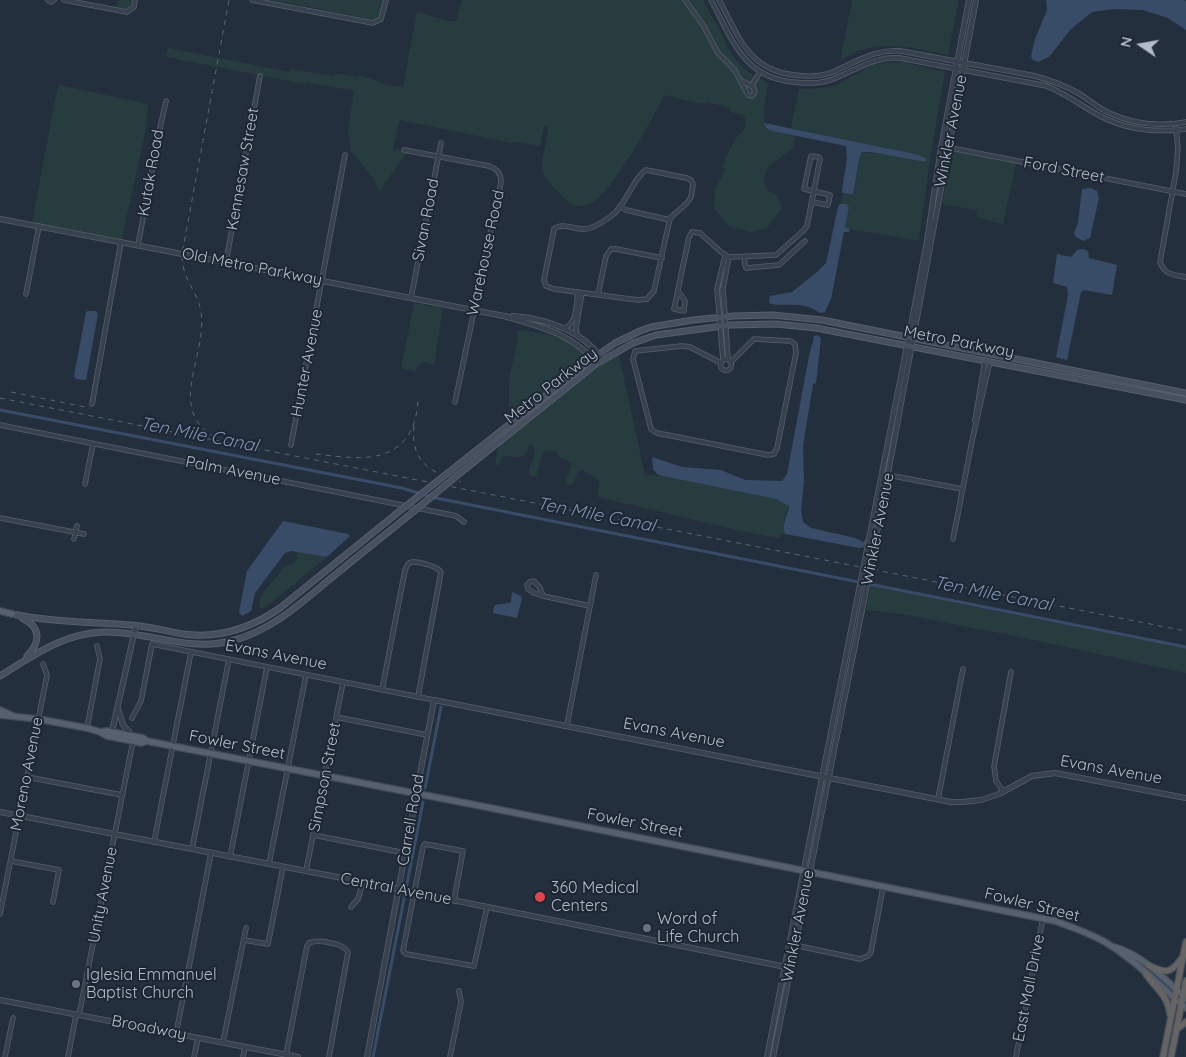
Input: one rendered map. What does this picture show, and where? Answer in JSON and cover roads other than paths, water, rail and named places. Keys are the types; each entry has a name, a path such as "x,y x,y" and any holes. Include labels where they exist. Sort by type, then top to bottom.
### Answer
{"highway":[{"path":"1163,1057 1186,942"},
{"path":"1148,965 1160,970 1169,971 1183,957"},
{"path":"1146,974 1167,1000 1170,1020"},
{"path":"1172,1057 1176,1030 1184,1006 1186,981"},
{"path":"1176,1030 1186,1022"}],"main road":[{"name":"Metro Parkway","path":"601,357 626,337 651,327 722,317 773,315 808,318 911,337 1186,393"},
{"name":"Metro Parkway","path":"136,625 203,636 222,634 264,619 480,447 594,361 633,342 656,334 719,326 764,324 827,329 1186,400"},
{"name":"Metro Parkway","path":"0,676 59,642 83,634 102,632 134,635 195,645 223,643 254,634 281,618 477,460 594,361"},
{"path":"0,611 55,621 136,625"},
{"path":"12,614 31,624 37,635 34,648 19,664"},
{"name":"Fowler Street","path":"0,713 9,717 11,715 38,719 133,739 143,738 147,741 211,754 1043,918 1092,935 1112,947 1184,1006"},
{"name":"Fowler Street","path":"1112,947 1125,950 1148,965 1185,997"}],"street":[{"path":"48,0 51,2 54,0"},
{"path":"64,0 127,12 134,7 135,0"},
{"path":"252,0 373,23 381,19 386,0"},
{"path":"685,0 703,25 718,53 734,69 743,88 748,95 752,96 755,92 752,85 740,80"},
{"path":"711,0 743,56 760,72 782,81 817,83 839,77 871,61 894,57 1047,86 1069,96 1099,115 1126,127 1149,131 1186,129"},
{"path":"719,0 749,53 761,65 777,73 807,76 824,74 835,71 867,55 889,50 906,52 1052,81 1077,93 1107,112 1124,119 1147,124 1186,122"},
{"name":"Winkler Avenue","path":"825,776 866,591 888,475 941,146 969,0"},
{"name":"Winkler Avenue","path":"911,337 976,0"},
{"path":"752,85 760,72"},
{"name":"Kennesaw Street","path":"226,262 260,76"},
{"name":"Kutak Road","path":"138,245 166,101"},
{"path":"1175,124 1178,160 1160,262 1168,273 1186,277"},
{"name":"Sivan Road","path":"411,298 441,143"},
{"name":"Ford Street","path":"941,146 1186,194"},
{"name":"Warehouse Road","path":"404,150 489,166 497,169 501,177 455,402"},
{"name":"Hunter Avenue","path":"291,445 345,155"},
{"path":"678,291 686,304 685,309 682,311 674,309 689,237 692,232 700,233 727,256 744,257 773,256 805,229 812,202 814,191 820,160 819,157 811,156 804,189 814,191 830,194 828,205 812,202"},
{"path":"646,170 691,180 693,185 690,199 670,220 655,288 653,294 646,299 638,300 550,288 545,284 544,280 553,232 556,228 560,226 589,228 610,218 641,174 646,170"},
{"path":"620,206 626,210 670,220"},
{"name":"Old Metro Parkway","path":"0,218 504,316 544,321 576,335 594,348 601,357"},
{"path":"26,294 39,226"},
{"path":"744,257 746,268 779,266 806,241"},
{"path":"92,404 121,242"},
{"path":"598,295 606,256 610,249 662,258"},
{"path":"725,361 719,326 722,317 723,285 727,256"},
{"path":"576,335 580,292"},
{"name":"Old Metro Parkway","path":"504,316 532,324 567,338 578,345 594,361"},
{"path":"722,317 726,326 725,361"},
{"path":"532,324 534,321 544,321"},
{"path":"563,328 576,322"},
{"path":"754,340 790,341 795,344 796,353 777,448 774,454 768,455 657,433 651,429 633,359 635,350 682,346 690,347 725,361 754,340"},
{"name":"Winkler Avenue","path":"767,1057 825,776 887,448 910,345"},
{"path":"952,539 972,441 979,392 988,361"},
{"name":"Palm Avenue","path":"0,425 442,513 456,516 464,522"},
{"path":"85,484 93,444"},
{"path":"887,448 885,468 888,475 962,488"},
{"path":"875,510 878,514 878,526"},
{"path":"0,518 84,534"},
{"path":"74,539 77,526"},
{"path":"382,690 407,565 411,563 431,566 438,568 441,572 418,697"},
{"path":"567,725 596,576"},
{"path":"543,596 590,606"},
{"path":"114,735 113,728 118,702 136,625"},
{"name":"Evans Avenue","path":"132,718 141,702 152,644 957,802 976,801 1003,791 1032,776 1055,774 1186,798"},
{"path":"87,728 100,659 97,646"},
{"path":"154,842 191,652"},
{"path":"192,849 229,659"},
{"name":"Moreno Avenue","path":"0,914 47,676 43,664"},
{"path":"230,857 267,667"},
{"path":"938,799 964,669"},
{"path":"1003,791 994,776 994,766 1011,672"},
{"path":"269,864 306,675"},
{"name":"Simpson Street","path":"306,871 343,682"},
{"name":"Carrell Road","path":"366,1057 400,890 405,853 434,700"},
{"path":"114,834 133,739 120,719 118,702"},
{"path":"336,717 427,735"},
{"path":"27,776 122,795"},
{"name":"Central Avenue","path":"0,812 785,966"},
{"name":"Unity Avenue","path":"68,1057 114,834"},
{"path":"313,835 405,853"},
{"path":"454,901 464,853 462,850 430,843 424,845 412,892 402,949 406,954 474,966 487,907"},
{"path":"176,1034 211,853"},
{"path":"10,861 59,870 53,902"},
{"path":"244,940 268,944 283,867"},
{"name":"Winkler Avenue","path":"773,1057 806,871"},
{"path":"352,907 358,899 363,882"},
{"path":"794,946 860,959 868,956 872,948 883,886"},
{"name":"East Mall Drive","path":"1016,1057 1043,918"},
{"path":"223,1042 246,928"},
{"path":"286,1054 307,946 309,943 316,941 343,946 348,952 329,1057"},
{"path":"785,966 789,973"},
{"path":"450,1057 461,1002 459,991"},
{"name":"Broadway","path":"0,1000 298,1057"},
{"path":"5,1057 13,1018"},
{"path":"194,1057 198,1038"},
{"path":"243,1057 245,1047"}],"water":[{"path":"1046,0 1184,0 1186,1 1186,30 1168,18 1143,10 1114,9 1092,12 1071,29 1049,57 1038,62 1033,60 1031,56 1035,39 1047,10"},
{"path":"764,123 915,154 926,158 926,162 862,152 853,194 843,193 847,159 846,146 772,131 766,128"},
{"path":"1091,188 1097,191 1099,198 1090,238 1083,241 1076,237 1074,233 1078,223 1082,189"},
{"path":"840,204 846,204 849,207 845,227 850,229 849,232 844,232 831,299 825,312 820,313 801,305 771,304 769,302 770,296 792,292 826,263"},
{"path":"1083,249 1088,251 1089,258 1117,265 1112,295 1084,290 1081,292 1067,360 1056,357 1068,295 1067,287 1053,283 1057,254 1071,257 1077,250"},
{"path":"96,311 98,314 86,380 76,379 74,376 86,312"},
{"path":"816,335 821,338 816,383 813,384 803,446 804,481 801,511 803,522 811,528 855,538 863,542 866,539 864,547 859,548 785,534 784,523 789,506 776,499 658,475 653,469 652,457 682,467 721,470 745,480 782,481 787,474 810,351 813,337"},
{"path":"283,521 348,534 350,536 327,557 291,551 285,553 255,593 251,611 242,616 239,612 247,571"},
{"path":"512,592 521,596 522,599 517,618 493,613 494,606 511,602"}],"waterway":[{"name":"Ten Mile Canal","path":"0,410 402,488 431,497 1186,647"},
{"path":"425,788 441,707"},
{"path":"373,1057 423,802"}],"railway":[{"path":"215,437 200,426 193,412 190,397 202,328 199,304 184,271 182,254 229,0"},
{"path":"11,392 90,408"},
{"path":"316,454 359,458 386,453 397,447 407,437 414,423 419,397"},
{"path":"0,398 1186,631"},
{"path":"414,426 415,449 419,457 440,475 461,482"}],"place":[{"name":"360 Medical Centers","path":"540,897"},
{"name":"Word of Life Church","path":"647,928"},
{"name":"Iglesia Emmanuel Baptist Church","path":"76,984"}]}
